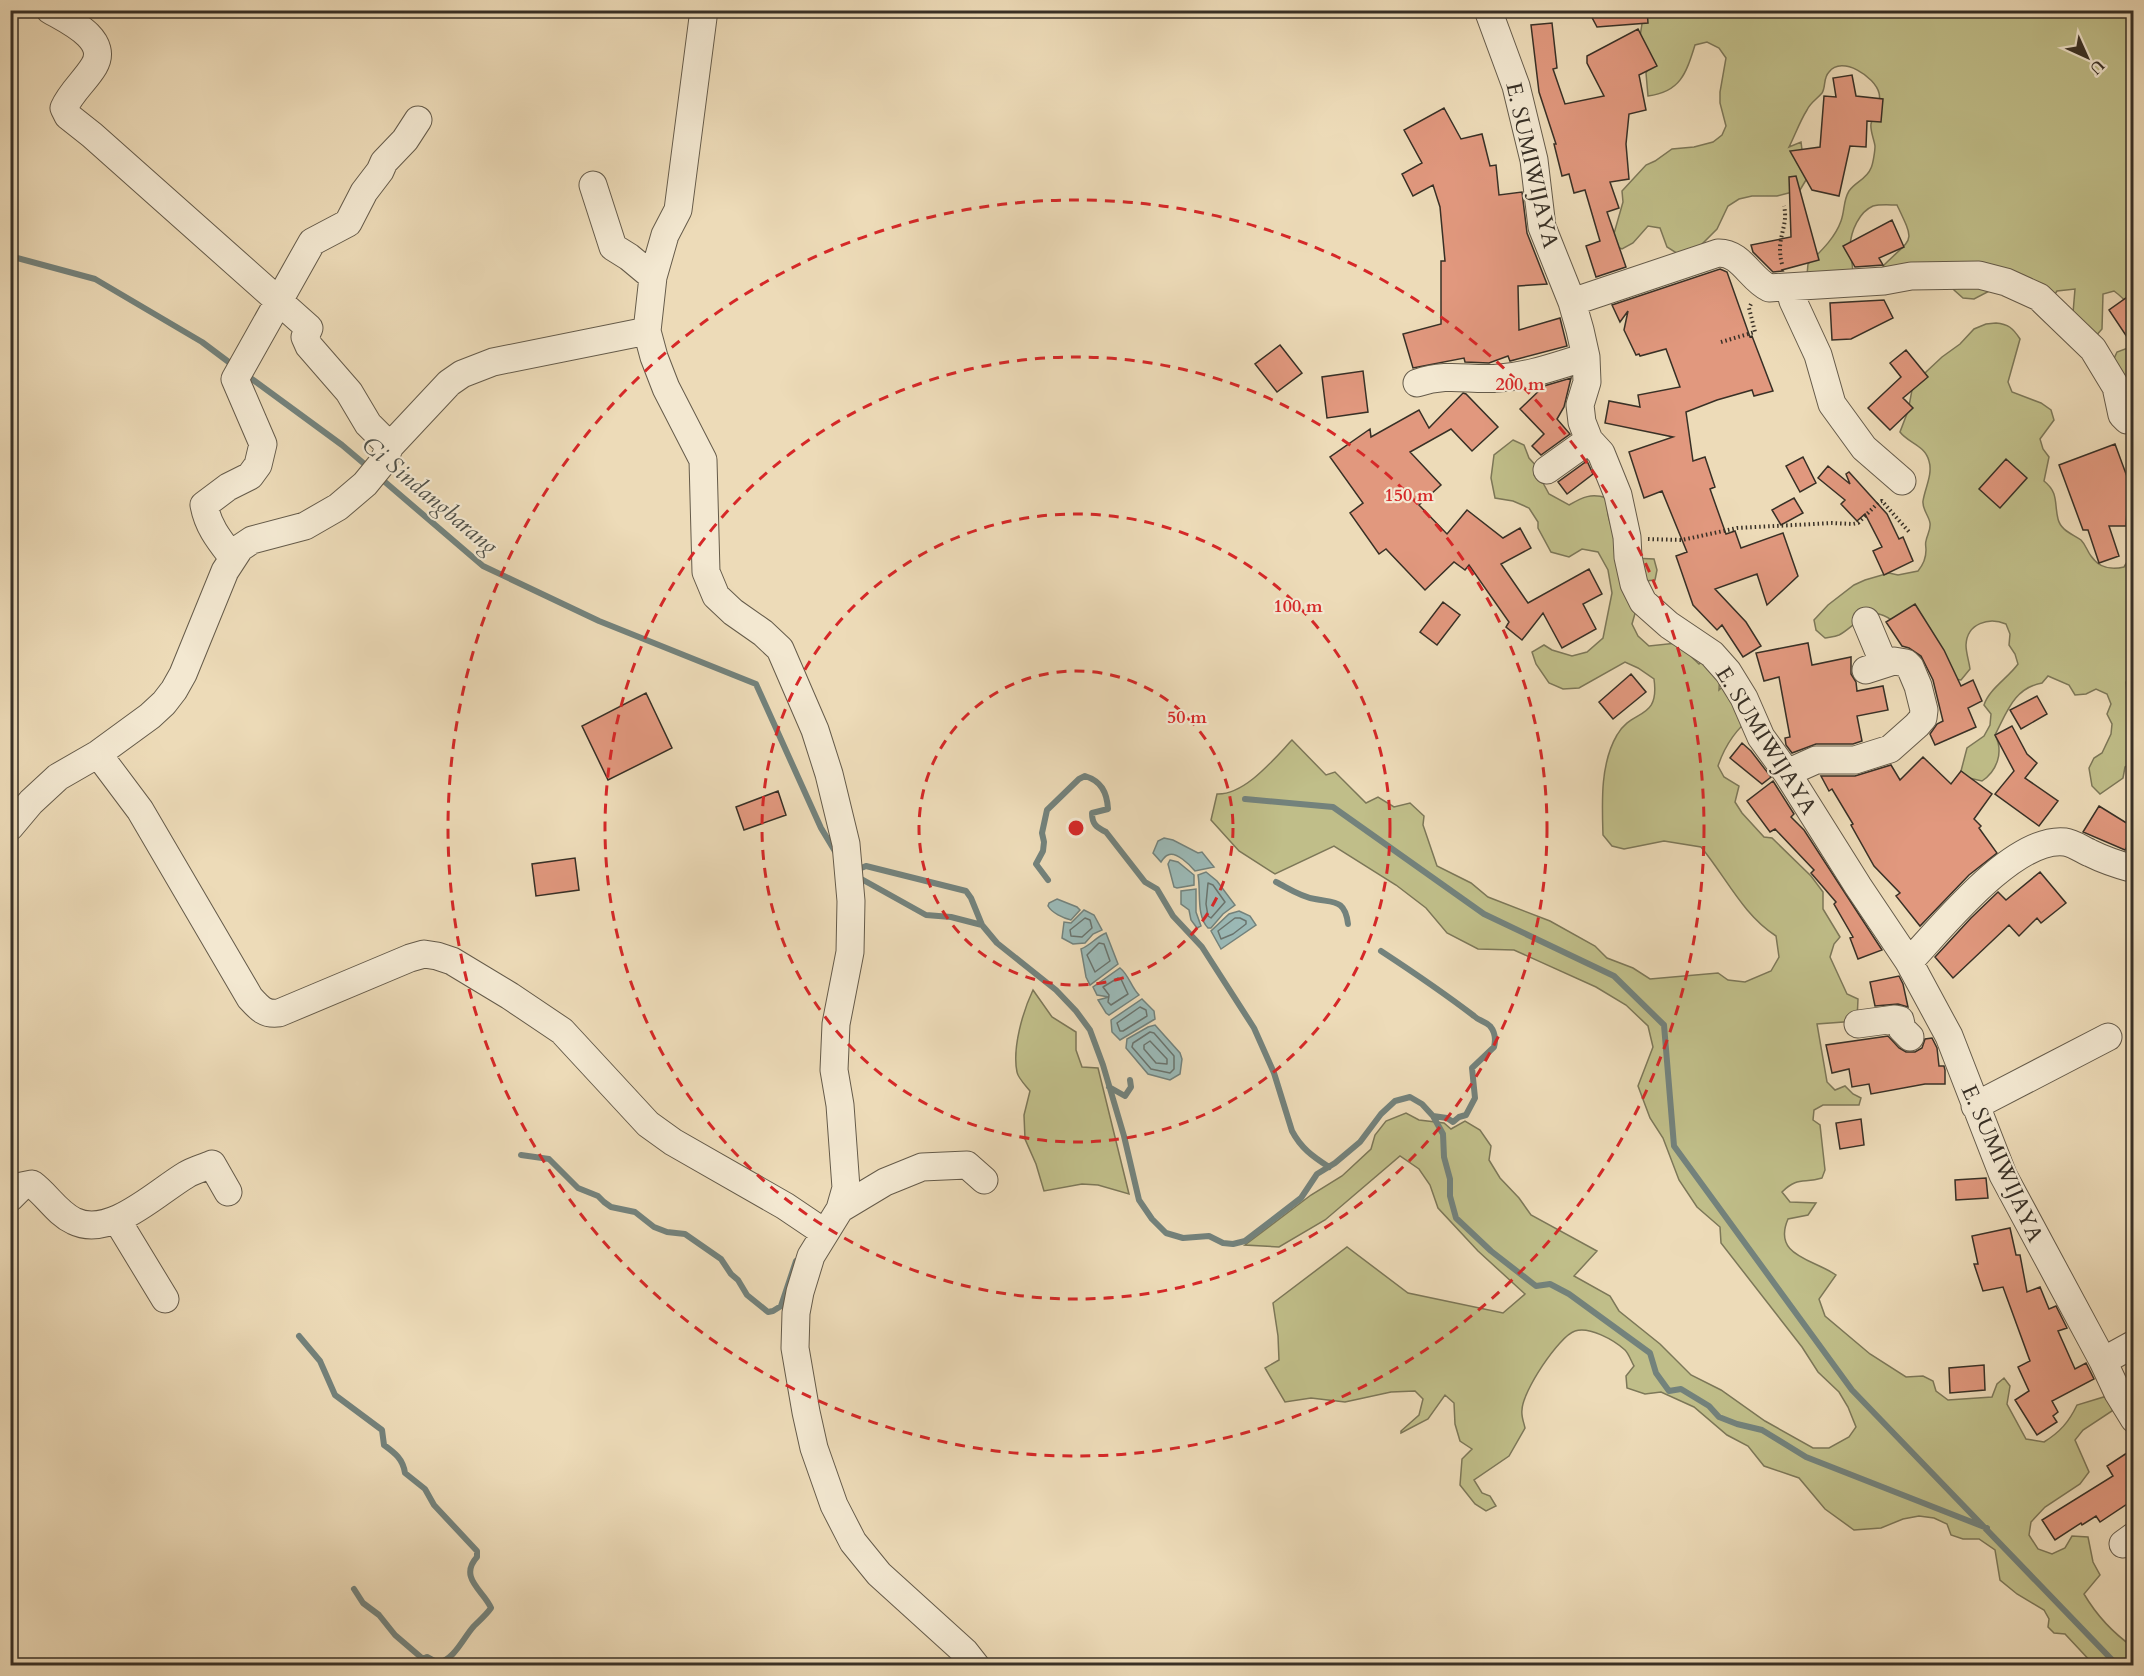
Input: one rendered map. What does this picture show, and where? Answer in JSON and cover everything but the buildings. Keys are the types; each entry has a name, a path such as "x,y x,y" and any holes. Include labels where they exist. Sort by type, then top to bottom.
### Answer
{"street":[{"path":"50,10 80,27 88,34 96,50 95,65 67,100 64,108 68,116 309,328 305,337 309,346 350,392 386,454"},
{"path":"704,10 678,210 665,236 653,277 647,331 660,373 703,460 706,572 716,596 780,649 815,730 829,774 846,844 852,901 850,952 836,1024 834,1070 840,1106 846,1188 840,1209 811,1256 796,1313 795,1347 806,1412 818,1458 834,1505 853,1542 895,1590 965,1652 976,1665"},
{"name":"E. SUMIWIJAYA","path":"1488,10 1516,86 1534,160 1542,227 1572,302 1586,357 1587,382 1580,405 1582,422 1589,440 1601,453 1618,495 1634,584 1643,602 1669,625 1712,654 1728,672 1744,698 1761,737 1787,773 1909,962 1949,1036 2003,1175 2133,1419"},
{"path":"233,558 215,536 207,520 204,505 228,487 250,476 258,465 263,444 234,379 312,242 348,223 364,192 384,162 405,140 418,120"},
{"path":"594,185 613,246 653,277"},
{"path":"1572,302 1725,252 1736,258 1761,285 1769,288 1884,281 1911,276 1979,275 2026,289 2039,297 2093,348 2116,387 2119,420"},
{"path":"1789,287 1793,301 1818,355 1832,404 1864,448 1902,482"},
{"path":"10,827 31,802 58,777 98,754 150,716 174,690 233,558 240,548 252,540 304,526 320,519 365,484 386,454 449,383 478,367 647,331"},
{"path":"1417,383 1449,376 1515,377 1586,357"},
{"path":"1547,470 1589,440"},
{"path":"1787,773 1816,760 1855,760 1890,748 1923,718 1924,710 1918,686 1910,667 1906,663 1894,661 1875,667 1866,621"},
{"path":"98,754 140,810 250,998 261,1010 270,1015 279,1013 424,954 452,961 562,1030 648,1124 673,1142 785,1206 825,1233"},
{"path":"1909,962 1981,887 2018,856 2045,843 2067,842 2133,869"},
{"path":"1858,1024 1894,1018 1900,1020 1908,1044 1916,1032 1926,1031 1949,1036"},
{"path":"1975,1106 2108,1037"},
{"path":"10,1198 16,1190 30,1183 67,1217 78,1223 95,1224 117,1220 188,1174 212,1164 228,1192"},
{"path":"840,1209 885,1182 922,1167 967,1165 984,1180"},
{"path":"117,1220 165,1299"},
{"path":"2103,1361 2133,1344"}],"path":[{"path":"1784,206 1786,214 1779,248 1789,287"},
{"path":"1721,342 1755,332 1749,308 1761,285"},
{"path":"1627,537 1665,541 1693,539 1737,528 1853,524 1858,523 1882,501 1910,533"}],"shaded area":[{"path":"1644,11 2133,11 2133,329 2126,302 2114,291 2103,294 2102,329 2094,338 2073,313 2075,289 2057,291 2051,300 1995,288 1974,299 1963,298 1948,280 1893,275 1883,266 1906,244 1909,234 1897,205 1873,206 1860,217 1851,240 1852,278 1807,275 1808,264 1827,244 1838,227 1849,191 1867,175 1873,161 1875,146 1871,124 1878,105 1879,93 1865,75 1849,67 1835,67 1827,74 1822,93 1808,108 1789,147 1801,142 1806,180 1800,190 1777,196 1752,196 1739,199 1728,206 1717,229 1701,245 1678,254 1667,247 1660,228 1648,226 1633,243 1622,249 1611,244 1623,202 1622,191 1646,165 1672,149 1713,142 1722,135 1726,126 1720,103 1720,92 1726,58 1719,48 1707,42 1695,45 1685,73 1675,86 1659,94 1648,96 1646,73 1651,63 1639,43"},
{"path":"1996,323 2010,327 2020,339 2008,382 2012,392 2041,403 2051,410 2054,420 2040,439 2049,457 2044,481 2054,494 2060,523 2064,529 2081,540 2094,560 2102,566 2124,567 2133,552 2133,675 2126,682 2128,704 2133,712 2134,761 2125,767 2123,778 2100,794 2092,786 2089,768 2094,758 2102,753 2111,734 2112,724 2107,714 2111,704 2107,694 2096,689 2086,694 2075,695 2069,685 2048,676 2042,683 2025,690 2012,702 1995,735 1999,754 1992,772 1982,781 1969,778 1961,771 1967,748 1984,736 1990,725 1991,714 1984,705 1986,699 2018,664 2009,645 2010,634 2006,624 1986,622 1970,631 1966,651 1970,669 1961,680 1940,673 1922,658 1898,627 1885,616 1868,615 1833,637 1825,638 1816,630 1814,620 1828,605 1854,585 1889,573 1898,575 1918,571 1924,561 1930,526 1923,504 1930,466 1924,451 1900,432 1908,411 1912,390 1926,372 1960,344 1974,329"},
{"path":"2133,346 2133,382 2121,384 2112,363 2117,352"},
{"path":"1513,440 1524,445 1529,458 1538,468 1549,494 1569,505 1587,497 1607,498 1610,523 1621,544 1632,558 1654,559 1657,570 1655,580 1635,582 1636,610 1632,624 1638,636 1649,646 1677,643 1699,664 1710,656 1720,671 1719,690 1730,680 1753,716 1732,738 1718,766 1724,777 1739,786 1735,802 1742,813 1764,837 1772,838 1811,876 1823,892 1823,909 1840,937 1834,944 1830,957 1847,994 1858,999 1857,1021 1817,1024 1827,1082 1835,1090 1845,1086 1861,1098 1859,1105 1823,1105 1814,1110 1813,1120 1820,1125 1825,1170 1822,1178 1797,1182 1782,1192 1790,1202 1816,1203 1808,1215 1788,1219 1785,1231 1790,1249 1836,1275 1819,1299 1825,1316 1870,1354 1906,1377 1923,1376 1933,1381 1936,1391 1948,1400 1992,1397 1997,1384 2004,1378 2010,1386 2007,1404 2026,1439 2044,1442 2064,1426 2077,1405 2107,1396 2115,1409 2083,1430 2075,1440 2089,1472 2080,1484 2045,1507 2031,1522 2029,1535 2038,1549 2052,1554 2065,1548 2072,1536 2088,1537 2093,1562 2100,1575 2084,1594 2106,1624 2133,1647 2133,1665 2094,1665 2065,1634 2054,1633 2048,1627 2049,1619 2044,1610 2017,1594 2000,1580 1995,1550 1979,1539 1963,1539 1951,1535 1947,1524 1934,1518 1919,1516 1903,1519 1881,1528 1854,1530 1825,1509 1799,1478 1764,1466 1748,1446 1727,1435 1694,1407 1661,1392 1645,1394 1627,1388 1626,1376 1634,1366 1628,1353 1615,1342 1594,1332 1581,1330 1568,1335 1542,1366 1524,1402 1522,1417 1525,1428 1509,1456 1474,1480 1482,1493 1490,1496 1496,1506 1486,1511 1475,1504 1460,1485 1462,1459 1472,1449 1460,1441 1455,1424 1454,1403 1445,1395 1428,1419 1401,1433 1419,1415 1423,1399 1415,1391 1391,1392 1345,1402 1311,1398 1285,1402 1265,1368 1279,1360 1273,1303 1347,1247 1408,1293 1503,1313 1525,1294 1478,1251 1438,1208 1430,1185 1419,1169 1400,1156 1325,1220 1279,1247 1245,1245 1311,1195 1342,1176 1371,1149 1375,1135 1386,1121 1406,1113 1419,1120 1444,1123 1451,1129 1465,1121 1480,1130 1491,1146 1489,1160 1500,1178 1531,1215 1597,1251 1574,1276 1610,1296 1619,1311 1660,1344 1691,1375 1721,1390 1765,1421 1813,1448 1829,1448 1849,1437 1856,1427 1839,1392 1818,1372 1802,1347 1721,1243 1720,1227 1697,1207 1679,1180 1663,1138 1650,1118 1638,1086 1653,1047 1648,1026 1626,1005 1596,987 1514,950 1478,949 1447,933 1426,908 1396,885 1334,846 1275,874 1239,851 1211,820 1217,794 1228,793 1248,782 1268,766 1292,740 1326,775 1335,772 1366,803 1378,797 1394,807 1410,803 1424,816 1423,825 1437,866 1471,883 1488,897 1550,921 1595,946 1607,958 1633,968 1650,979 1718,973 1728,980 1745,982 1771,971 1779,957 1776,936 1744,907 1701,847 1664,841 1624,849 1612,846 1603,835 1603,784 1611,746 1623,727 1649,708 1653,702 1654,679 1625,662 1579,688 1563,689 1549,683 1536,664 1532,652 1544,645 1572,656 1587,652 1603,638 1612,593 1608,570 1598,552 1582,549 1569,557 1551,552 1529,508 1513,501 1495,498 1491,478 1494,455"},
{"path":"1033,990 1052,1017 1076,1032 1076,1050 1082,1067 1098,1068 1129,1194 1098,1185 1082,1184 1044,1191 1025,1139 1024,1115 1030,1091 1019,1077 1016,1062 1019,1030"}],"water":[{"path":"1164,838 1173,840 1198,853 1202,852 1214,867 1195,871 1183,859 1171,854 1161,862 1153,853 1158,841"},
{"path":"1170,860 1178,862 1194,875 1194,885 1174,887 1168,864"},
{"path":"1206,872 1217,881 1235,905 1223,914 1211,928 1204,923 1200,903 1198,875"},
{"path":"1196,889 1196,912 1201,926 1197,928 1191,920 1189,910 1181,904 1181,891"},
{"path":"1057,899 1080,910 1071,920 1061,917 1048,906"},
{"path":"1084,910 1094,915 1102,930 1093,934 1085,943 1073,944 1062,938 1064,922 1071,923"},
{"path":"1239,911 1250,916 1256,925 1221,949 1211,931 1229,914"},
{"path":"1106,933 1118,964 1090,985 1086,977 1081,949"},
{"path":"1120,968 1139,995 1109,1015 1098,1000 1109,997 1097,995 1093,987"},
{"path":"1142,999 1154,1011 1155,1019 1120,1040 1112,1032 1111,1020"},
{"path":"1155,1025 1180,1053 1182,1059 1180,1074 1170,1080 1148,1074 1126,1048 1127,1039"}],"waterway":[{"name":"Ci Sindangbarang","path":"10,256 95,279 202,342 234,366"},
{"name":"Ci Sindangbarang","path":"245,374 342,445 368,467"},
{"name":"Ci Sindangbarang","path":"378,476 483,566 599,621 756,684 821,828 836,853"},
{"path":"1048,880 1036,864 1043,851 1042,833 1047,810 1079,779 1085,776 1091,778 1105,792 1108,809 1092,813 1094,823 1106,832 1145,882 1157,889 1173,916 1202,947 1254,1028 1274,1073 1292,1131 1308,1151 1329,1167"},
{"path":"1245,799 1333,807 1484,914 1614,976 1664,1025 1674,1146 1852,1390 2118,1666"},
{"path":"854,871 866,866 966,891 982,925 997,943 1056,990 1076,1011 1090,1030 1103,1065 1124,1136 1139,1200 1152,1219 1166,1233 1183,1238 1209,1236 1223,1243 1233,1244 1245,1241 1301,1198 1317,1174 1335,1163 1360,1142 1381,1114 1395,1101 1410,1097 1422,1104 1433,1116 1443,1134 1444,1157 1450,1179 1450,1196 1456,1218 1491,1251 1536,1286 1550,1284 1569,1294 1650,1353 1656,1373 1669,1391 1681,1389 1709,1406 1719,1417 1762,1430 1806,1457 1987,1528"},
{"path":"856,876 926,915 951,917 982,925"},
{"path":"1276,882 1305,896 1338,904 1344,910 1348,924"},
{"path":"1381,951 1476,1018 1488,1024 1494,1033 1494,1047 1472,1068 1475,1098 1466,1115 1453,1122 1447,1118 1433,1116"},
{"path":"1109,1087 1125,1096 1131,1087 1130,1080"},
{"path":"521,1155 549,1159 578,1188 598,1196 611,1207 635,1212 654,1227 667,1232 685,1234 721,1259 747,1295 768,1312 781,1306 796,1261"},
{"path":"299,1336 320,1361 335,1395 382,1430 384,1445 398,1457 405,1473 425,1489 434,1505 477,1551 477,1557 470,1571 471,1578 491,1608 454,1653 438,1663 427,1657 423,1659 395,1635 379,1615 363,1603 354,1589"}]}
